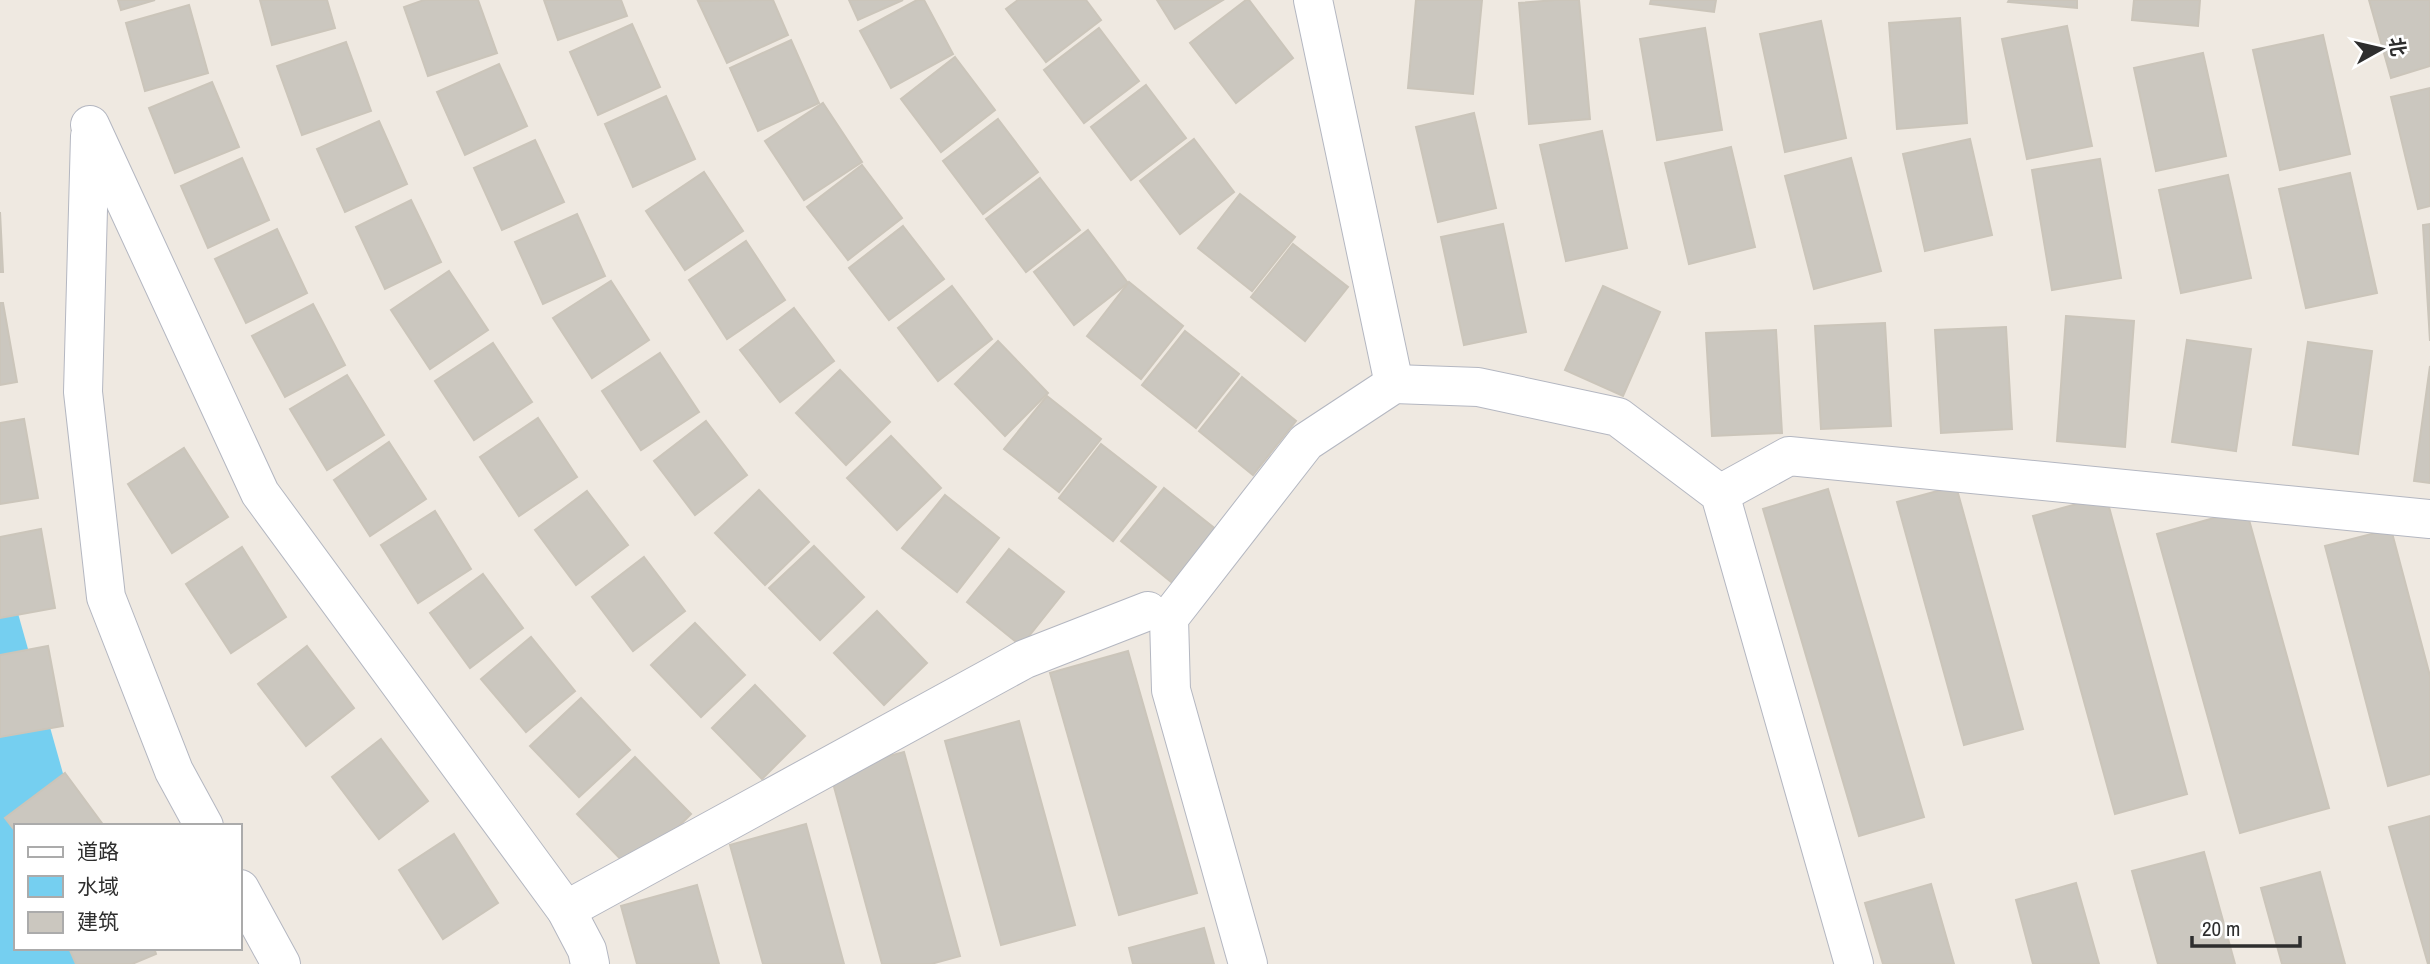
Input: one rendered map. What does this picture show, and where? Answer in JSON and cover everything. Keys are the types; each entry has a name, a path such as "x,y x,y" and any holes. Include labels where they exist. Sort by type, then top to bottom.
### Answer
{"street":[{"path":"1313,0 1394,384"},
{"path":"203,824 174,771 106,597 83,392 90,125 260,493 566,910 590,964"},
{"path":"1248,964 1171,690 1169,618 1307,442 1394,384 1478,387 1618,417 1720,494 1854,964"},
{"path":"1720,494 1789,456 2430,519"},
{"path":"566,910 1025,659 1148,611"},
{"path":"242,893 281,964"}],"water":[{"path":"0,538 1,553 64,777 18,824 14,824 14,950 126,950 131,964 0,964"}],"building":[{"path":"118,0 155,0 121,10"},
{"path":"260,0 327,0 335,28 272,45"},
{"path":"424,0 478,0 497,53 428,76 404,7"},
{"path":"544,0 621,0 627,16 558,40"},
{"path":"773,0 788,35 727,63 698,1"},
{"path":"849,0 903,0 858,20"},
{"path":"917,0 924,0 953,54 891,88 860,31"},
{"path":"1018,0 1086,0 1101,20 1046,62 1006,9"},
{"path":"1157,0 1223,0 1175,29"},
{"path":"1249,0 1293,58 1236,103 1190,43"},
{"path":"1416,0 1482,0 1473,94 1408,88"},
{"path":"1579,0 1590,119 1529,124 1519,3"},
{"path":"1651,0 1716,0 1714,12 1650,4"},
{"path":"2077,0 2077,8 2008,2"},
{"path":"2134,0 2200,0 2198,26 2132,20"},
{"path":"2369,0 2430,0 2430,66 2391,78"},
{"path":"189,5 208,73 145,91 126,23"},
{"path":"1960,18 1967,123 1897,129 1889,23"},
{"path":"1821,21 1846,138 1785,152 1760,34"},
{"path":"632,24 660,87 598,115 570,52"},
{"path":"2067,26 2092,146 2027,159 2002,39"},
{"path":"1099,28 1139,81 1084,123 1044,70"},
{"path":"1705,28 1722,130 1657,140 1640,39"},
{"path":"2323,35 2350,154 2280,170 2253,50"},
{"path":"791,40 819,103 758,131 730,68"},
{"path":"346,42 371,111 302,135 277,66"},
{"path":"2203,53 2226,156 2156,171 2134,68"},
{"path":"955,57 995,110 941,152 901,99"},
{"path":"499,64 527,126 465,155 437,92"},
{"path":"212,82 239,147 175,173 149,108"},
{"path":"1146,85 1186,138 1131,180 1091,127"},
{"path":"2430,88 2430,206 2418,209 2391,97"},
{"path":"666,96 695,159 633,187 605,124"},
{"path":"823,103 862,162 804,200 765,141"},
{"path":"1474,113 1496,208 1438,222 1416,127"},
{"path":"998,119 1038,172 983,214 943,161"},
{"path":"379,121 407,184 345,212 317,149"},
{"path":"1602,131 1627,248 1566,261 1540,145"},
{"path":"1194,139 1234,192 1180,234 1140,181"},
{"path":"1970,139 1992,235 1925,251 1903,154"},
{"path":"535,140 564,202 502,230 474,168"},
{"path":"1731,147 1755,247 1689,264 1665,163"},
{"path":"242,158 269,220 208,248 181,186"},
{"path":"1851,158 1881,271 1814,289 1785,176"},
{"path":"2100,159 2121,278 2052,290 2032,170"},
{"path":"862,165 902,218 848,260 807,207"},
{"path":"704,172 743,231 685,270 646,211"},
{"path":"2350,173 2377,293 2306,308 2279,189"},
{"path":"2228,175 2251,278 2181,293 2159,190"},
{"path":"1040,178 1080,230 1026,272 986,219"},
{"path":"1240,194 1295,237 1252,291 1198,248"},
{"path":"411,200 441,262 385,289 356,227"},
{"path":"0,212 3,272 0,272"},
{"path":"577,214 605,276 543,304 515,242"},
{"path":"1503,224 1526,332 1464,345 1441,237"},
{"path":"2430,224 2430,341 2423,225"},
{"path":"903,226 944,279 889,320 849,268"},
{"path":"277,229 307,293 246,323 215,259"},
{"path":"1088,230 1128,283 1074,325 1034,272"},
{"path":"746,241 785,300 727,339 689,280"},
{"path":"1293,244 1348,287 1305,341 1251,297"},
{"path":"449,271 488,330 430,369 391,310"},
{"path":"611,281 649,340 592,378 553,318"},
{"path":"1129,282 1183,326 1141,379 1087,336"},
{"path":"952,286 992,339 938,381 898,328"},
{"path":"1603,286 1660,312 1623,396 1565,370"},
{"path":"0,303 3,303 17,382 0,385"},
{"path":"313,304 345,365 285,397 252,336"},
{"path":"794,308 834,361 780,402 740,350"},
{"path":"2066,316 2134,321 2125,447 2057,441"},
{"path":"1885,323 1891,426 1821,429 1815,326"},
{"path":"2006,327 2012,429 1941,433 1935,330"},
{"path":"1776,330 1782,433 1712,436 1706,333"},
{"path":"1185,331 1239,374 1196,428 1142,385"},
{"path":"2187,340 2251,349 2236,451 2172,442"},
{"path":"998,341 1048,393 1005,436 955,384"},
{"path":"2308,342 2372,351 2358,454 2293,445"},
{"path":"493,343 532,402 474,440 435,381"},
{"path":"660,353 699,412 641,450 602,391"},
{"path":"2430,366 2430,483 2414,481"},
{"path":"840,370 890,422 846,465 796,413"},
{"path":"347,375 384,435 327,470 290,409"},
{"path":"1242,377 1296,421 1253,475 1199,431"},
{"path":"1047,396 1101,439 1059,492 1004,449"},
{"path":"538,418 577,477 519,516 480,457"},
{"path":"24,419 38,498 0,504 0,423"},
{"path":"706,421 747,475 695,515 654,461"},
{"path":"891,436 941,488 897,530 847,478"},
{"path":"389,442 426,499 370,536 334,480"},
{"path":"1101,444 1156,487 1113,541 1059,498"},
{"path":"184,448 228,517 172,553 128,484"},
{"path":"1956,486 2023,729 1964,745 1897,502"},
{"path":"1164,488 1218,531 1175,585 1121,541"},
{"path":"1828,489 1924,817 1859,836 1763,509"},
{"path":"759,490 809,542 765,585 715,533"},
{"path":"587,491 628,545 576,585 535,530"},
{"path":"945,495 999,538 957,592 902,548"},
{"path":"2106,496 2187,794 2115,814 2033,516"},
{"path":"2246,509 2329,808 2240,833 2157,534"},
{"path":"435,511 471,569 418,603 381,545"},
{"path":"41,529 55,608 0,618 0,537"},
{"path":"2391,529 2430,676 2430,774 2388,786 2325,546"},
{"path":"814,546 864,597 820,640 769,588"},
{"path":"242,547 286,617 231,653 186,584"},
{"path":"1009,549 1064,592 1021,646 967,602"},
{"path":"644,557 685,611 633,651 592,597"},
{"path":"483,574 523,628 470,668 430,613"},
{"path":"877,611 927,663 884,705 834,653"},
{"path":"695,623 745,675 701,717 651,665"},
{"path":"531,637 575,691 526,732 481,679"},
{"path":"48,646 63,726 0,737 0,655"},
{"path":"307,646 354,708 306,746 258,684"},
{"path":"1128,651 1197,893 1119,915 1050,673"},
{"path":"755,685 805,736 762,779 712,728"},
{"path":"581,698 630,750 579,797 530,746"},
{"path":"1019,721 1075,925 1001,945 945,741"},
{"path":"381,739 428,801 379,839 332,777"},
{"path":"904,752 960,956 931,964 882,964 830,772"},
{"path":"635,757 691,814 633,872 577,814"},
{"path":"65,773 103,824 14,824 14,829 5,818"},
{"path":"2430,816 2430,964 2428,964 2389,827"},
{"path":"806,824 844,964 763,964 730,845"},
{"path":"454,834 498,903 443,939 399,870"},
{"path":"2204,852 2235,964 2158,964 2132,871"},
{"path":"2320,872 2345,964 2282,964 2261,888"},
{"path":"2076,883 2099,964 2033,964 2016,900"},
{"path":"1931,884 1954,964 1883,964 1865,903"},
{"path":"697,885 719,964 637,964 621,906"},
{"path":"1204,928 1214,964 1133,964 1129,948"},
{"path":"70,950 155,950 156,954 132,964 76,964"}]}
